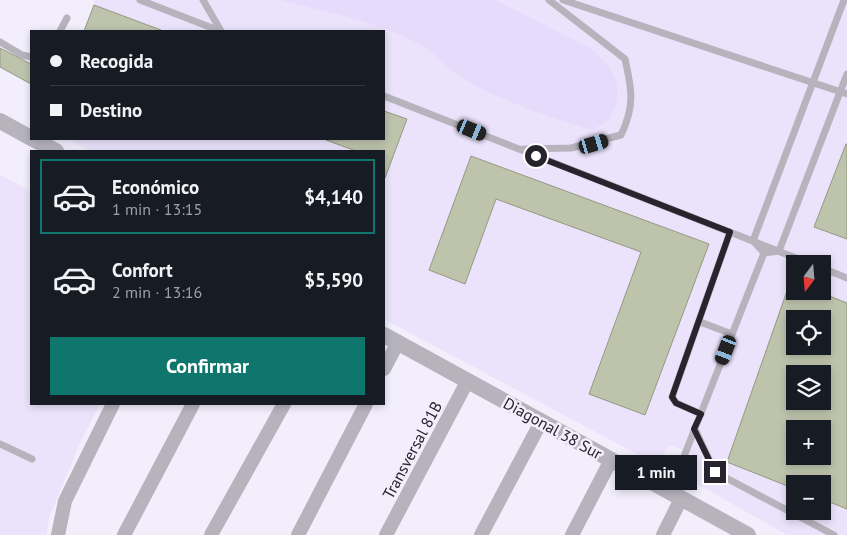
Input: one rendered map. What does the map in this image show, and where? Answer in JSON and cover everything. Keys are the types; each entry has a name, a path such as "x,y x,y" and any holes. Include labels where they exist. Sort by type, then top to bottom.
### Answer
{"street":[{"path":"0,121 30,137"},
{"path":"36,140 54,150"},
{"path":"385,364 390,339"},
{"name":"Diagonal 38 Sur","path":"390,339 746,534"},
{"name":"Transversal 81B","path":"386,535 467,382"},
{"path":"58,535 65,501 113,405"},
{"path":"124,535 192,405"},
{"path":"211,535 283,405"},
{"path":"298,535 365,405"},
{"path":"481,535 541,422"},
{"path":"572,535 611,460"},
{"path":"663,535 676,495"}],"lane":[{"path":"140,0 217,30"},
{"path":"203,0 219,30"},
{"path":"519,149 571,148 594,144 621,135 629,118 632,100 626,59 549,0"},
{"path":"563,0 844,93"},
{"path":"753,241 844,0"},
{"path":"61,30 67,18"},
{"path":"0,42 22,55 30,57"},
{"path":"778,251 844,93 847,74"},
{"path":"385,96 788,255"},
{"path":"701,414 676,403 672,397 700,322 730,232"},
{"path":"753,241 764,253"},
{"path":"764,253 778,251"},
{"path":"676,495 694,429 764,253"},
{"path":"831,272 847,278"},
{"path":"700,322 732,334"},
{"path":"694,429 715,472 834,535"},
{"path":"0,444 32,459"}],"shaded area":[{"path":"95,0 847,0 847,535 787,535 699,485 695,477 696,455 670,445 662,456 652,462 385,320 385,150 89,150 68,140 385,140 385,30 84,30"},
{"path":"281,0 495,0 592,49 609,66 618,84 617,101 610,119 593,130 542,114 472,84 432,53 406,37 353,18"},
{"path":"0,175 30,190 30,405 99,405 80,443 50,515 46,535 0,535"}],"building":[{"path":"94,5 161,30 84,30"},
{"path":"0,48 30,63 30,83 0,67"},
{"path":"385,111 407,119 385,178 385,150 353,150 326,140 385,140"},
{"path":"847,144 847,239 814,227"},
{"path":"471,156 709,244 645,415 589,394 641,252 496,199 465,284 429,270"},
{"path":"786,294 786,300 831,300 831,297 847,303 847,509 831,503 831,475 786,475 786,485 727,462"}],"route":[{"path":"536,156 730,232 700,322 672,397 676,403 701,414 694,429 715,472"}]}
